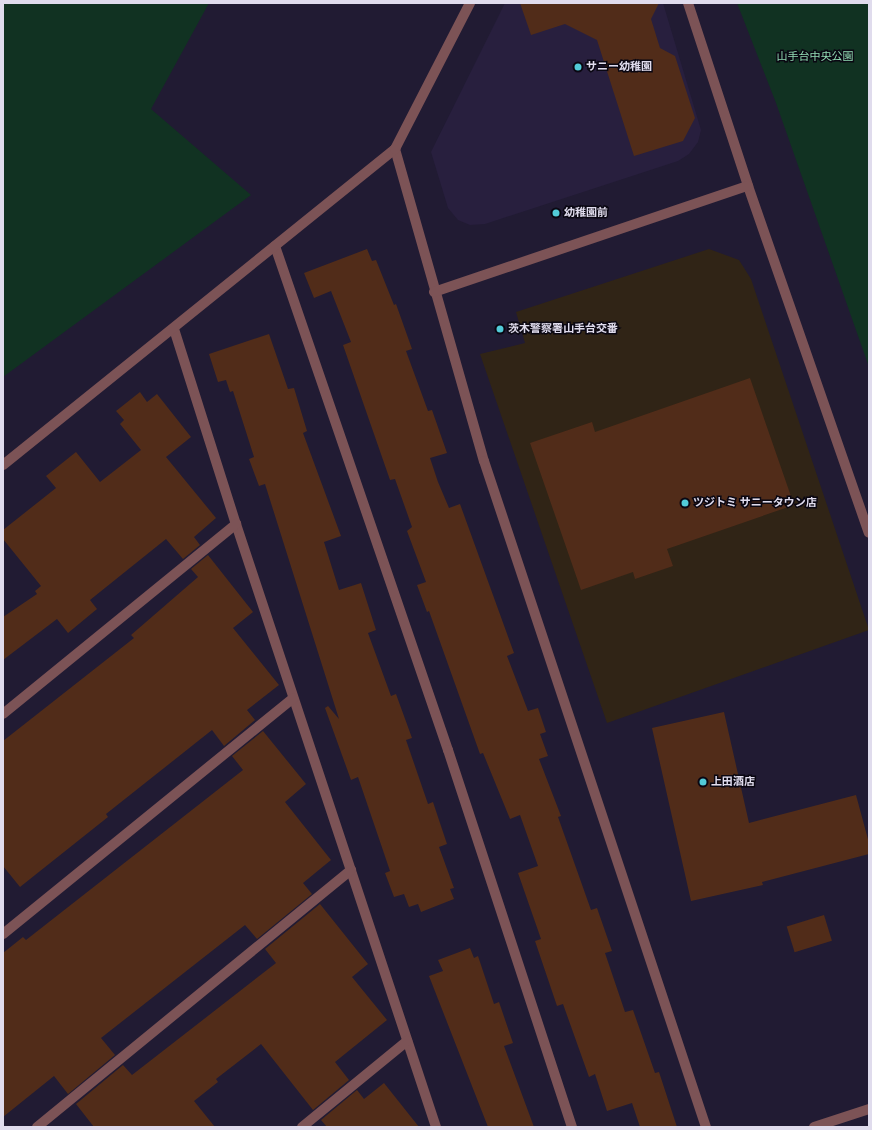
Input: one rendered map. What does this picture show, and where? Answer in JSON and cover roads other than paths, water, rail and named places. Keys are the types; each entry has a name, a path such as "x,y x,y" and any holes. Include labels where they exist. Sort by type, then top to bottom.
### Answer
{"street":[{"path":"3,465 395,150 470,3"},
{"path":"688,3 748,186 869,533"},
{"path":"395,150 434,292 484,461 706,1127"},
{"path":"434,292 748,186"},
{"path":"275,246 448,750 572,1127"},
{"path":"174,329 293,698 436,1127"},
{"path":"3,714 236,524"},
{"path":"3,934 293,698"},
{"path":"37,1127 351,870"},
{"path":"302,1127 407,1041"},
{"path":"814,1127 869,1110"}],"place":[{"name":"サニー幼稚園","path":"578,67"},
{"name":"幼稚園前","path":"556,213"},
{"name":"茨木警察署山手台交番","path":"500,329"},
{"name":"ツジトミ サニータウン店","path":"685,503"},
{"name":"上田酒店","path":"703,782"}],"park label":[{"name":"山手台中央公園","path":"815,57"}]}
